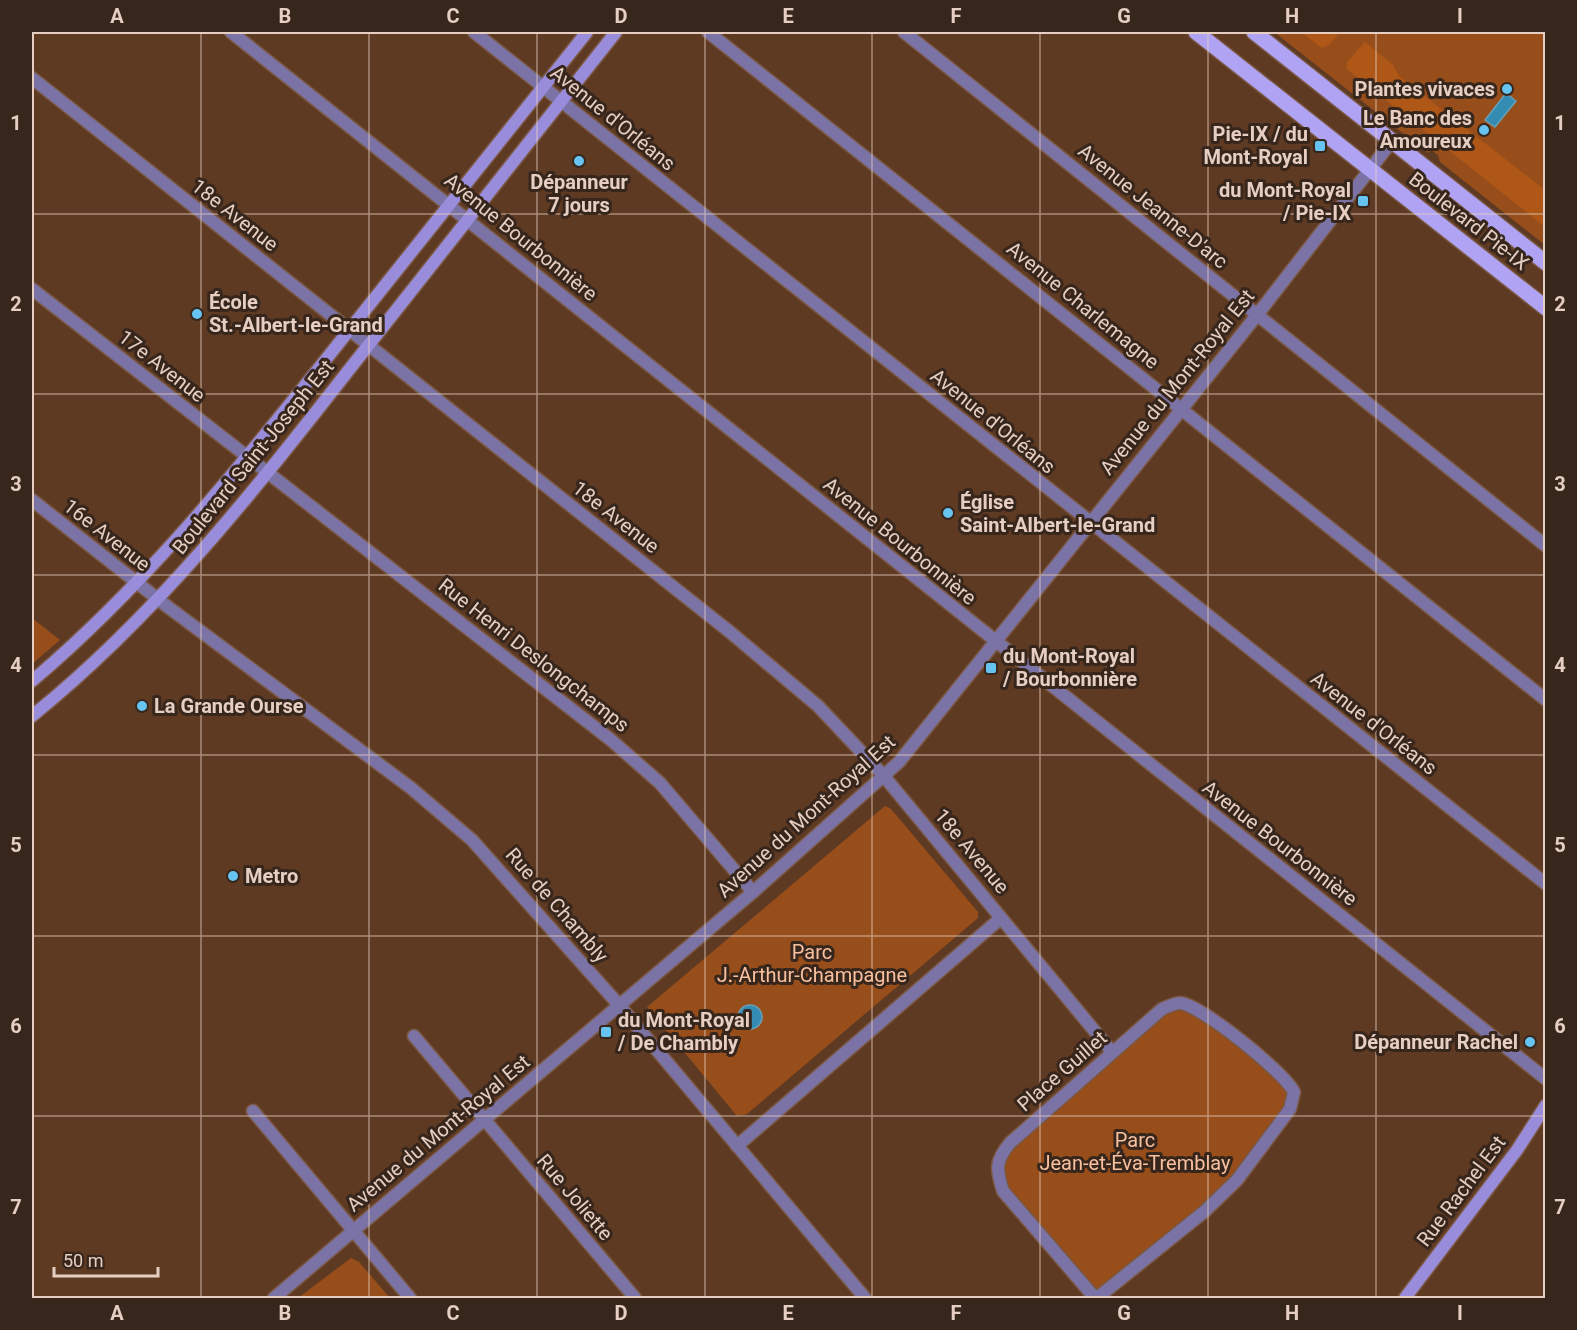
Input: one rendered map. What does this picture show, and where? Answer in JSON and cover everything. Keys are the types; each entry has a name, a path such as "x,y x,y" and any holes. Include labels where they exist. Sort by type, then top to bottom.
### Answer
{"main road":[{"name":"Boulevard Saint-Joseph Est","path":"32,681 87,634 138,583 247,457 587,32"},
{"name":"Boulevard Saint-Joseph Est","path":"32,716 106,651 159,600 268,473 616,32"},
{"name":"Boulevard Pie-IX","path":"1196,32 1545,309"},
{"name":"Boulevard Pie-IX","path":"1254,32 1545,263"},
{"name":"Rue Rachel Est","path":"1405,1299 1511,1158 1545,1105"}],"street":[{"name":"Avenue Bourbonnière","path":"231,32 1545,1078"},
{"name":"Avenue d'Orléans","path":"474,32 1545,884"},
{"name":"Avenue Charlemagne","path":"708,32 1545,700"},
{"name":"Avenue Jeanne-D'arc","path":"904,32 1545,546"},
{"name":"18e Avenue","path":"32,78 756,654 818,706 883,775 1112,1052"},
{"name":"Avenue du Mont-Royal Est","path":"274,1299 753,892 899,762 1180,408 1257,315 1392,141"},
{"name":"17e Avenue","path":"32,289 268,473"},
{"name":"Rue Henri Deslongchamps","path":"268,473 611,740 660,783 753,892"},
{"name":"16e Avenue","path":"32,500 159,600"},
{"name":"Rue de Chambly","path":"159,600 411,788 472,840 619,1005 865,1299"},
{"path":"737,1146 1001,918"},
{"name":"Place Guillet","path":"1179,1003 1198,1010 1276,1068 1289,1081 1294,1092 1290,1109 1237,1180 1205,1211 1096,1299 1003,1191 997,1174 999,1156 1010,1143 1112,1052 1162,1009 1179,1003"},
{"name":"Rue Joliette","path":"414,1036 635,1299"},
{"path":"253,1111 410,1299"}],"green space":[{"path":"1274,32 1545,32 1545,245 1440,162 1438,155 1431,150 1428,153"},
{"path":"32,618 60,640 32,664"},
{"name":"Parc J.-Arthur-Champagne","path":"885,806 891,809 978,912 978,918 747,1114 737,1116 647,1007"},
{"name":"Parc Jean-et-Éva-Tremblay","path":"1179,1003 1198,1009 1294,1092 1237,1180 1097,1298 1003,1191 999,1156 1162,1009"},
{"path":"351,1258 359,1262 390,1298 298,1298"}],"shaded area":[{"path":"1301,32 1340,32 1330,44 1322,48"},
{"path":"1365,42 1393,65 1399,76 1545,190 1545,227 1347,69 1347,62"}],"water":[{"path":"1506,93 1516,101 1495,127 1485,120"},
{"path":"750,1005 759,1008 762,1017 759,1026 750,1029 741,1026 738,1017 741,1008"}],"place":[{"name":"Plantes vivaces","path":"1507,89"},
{"name":"Le Banc des Amoureux","path":"1484,130"},
{"name":"Pie-IX / du Mont-Royal","path":"1320,146"},
{"name":"Dépanneur 7 jours","path":"579,161"},
{"name":"du Mont-Royal / Pie-IX","path":"1363,201"},
{"name":"École St.-Albert-le-Grand","path":"197,314"},
{"name":"Église Saint-Albert-le-Grand","path":"948,513"},
{"name":"du Mont-Royal / Bourbonnière","path":"991,668"},
{"name":"La Grande Ourse","path":"142,706"},
{"name":"Metro","path":"233,876"},
{"name":"du Mont-Royal / De Chambly","path":"606,1032"},
{"name":"Dépanneur Rachel","path":"1530,1042"}]}
